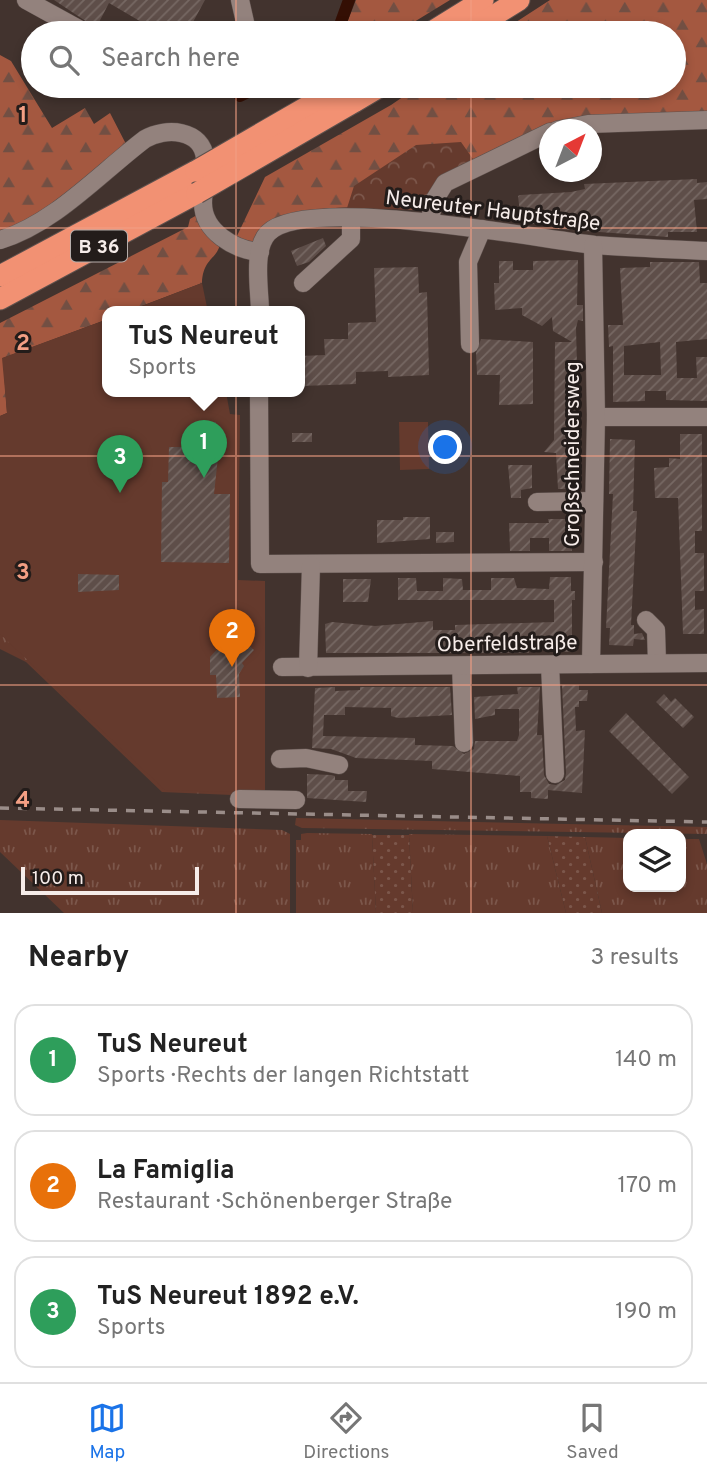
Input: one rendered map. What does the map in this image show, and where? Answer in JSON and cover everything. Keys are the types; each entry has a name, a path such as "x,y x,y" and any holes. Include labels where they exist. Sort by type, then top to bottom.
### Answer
{"highway":[{"path":"449,21 483,0"},
{"path":"485,21 519,0"},
{"name":"B 36","path":"0,276 340,98"},
{"name":"B 36","path":"0,299 197,193 342,98"}],"street":[{"path":"26,0 57,21"},
{"path":"240,0 245,21"},
{"path":"602,124 707,120"},
{"path":"0,240 20,234 54,211 145,139 154,134 173,131 190,137 202,147 206,157 203,204 210,223 230,245 260,253 260,306"},
{"path":"429,222 435,199 444,183 539,137"},
{"path":"303,283 351,239 351,218"},
{"name":"Neureuter Hauptstraße","path":"260,253 264,238 275,228 294,223 351,218 429,222 593,245 707,251"},
{"path":"470,344 468,262 482,229"},
{"name":"Großschneidersweg","path":"591,664 596,417 593,245"},
{"path":"259,397 257,558 265,565 594,562"},
{"path":"596,417 707,417"},
{"path":"537,502 594,501"},
{"path":"308,668 311,565"},
{"path":"646,620 656,630 657,663"},
{"name":"Oberfeldstraße","path":"282,667 707,663"},
{"path":"550,665 555,774"},
{"path":"461,666 464,743"},
{"path":"280,759 306,758 340,765"},
{"path":"239,799 296,800"}],"green space":[{"path":"356,0 450,0 416,21 348,21"},
{"path":"550,0 707,0 707,116 612,117 602,121 539,119 539,144 441,181 419,210 329,208 284,218 266,228 252,243 236,238 265,177 401,98 686,98 686,21 518,21"},
{"path":"0,55 11,61 21,77 21,98 34,98 52,128 85,108 94,124 110,113 127,146 17,230 0,239"},
{"path":"461,142 475,162 441,181 419,210 347,208 354,186 416,145"},
{"path":"197,215 220,242 217,252 205,268 202,283 142,306 102,306 102,321 3,358 7,413 0,416 0,323 188,227 190,219"},
{"path":"202,283 207,306 142,306"},
{"path":"102,321 102,397 227,397 230,414 240,415 238,580 265,581 265,793 165,790 0,634 0,416 7,413 2,358"},
{"path":"399,422 428,422 429,469 400,470"},
{"path":"0,630 258,796 162,792 26,662 0,649"},
{"path":"296,818 707,827 707,834 686,834 686,829 623,829 623,833 302,828 295,825"},
{"path":"0,820 282,830 290,834 290,913 64,913 0,852"},
{"path":"301,834 372,834 376,913 296,913 296,840 301,840"},
{"path":"409,834 547,836 566,913 413,913"},
{"path":"372,835 409,835 413,913 376,913"},
{"path":"547,836 585,837 602,913 566,913"},
{"path":"585,837 623,838 623,892 686,892 686,839 699,839 707,864 707,913 602,913"}],"building":[{"path":"54,0 205,0 194,21 140,21 109,3 100,21 86,21"},
{"path":"697,179 697,183 707,182 707,199 694,200 697,232 668,232 668,237 558,229 556,211 538,212 539,224 525,224 524,213 520,213 520,195 571,192 585,189 584,184"},
{"path":"323,238 326,246 309,262 297,266 291,251"},
{"path":"578,260 577,305 583,305 583,321 578,320 576,328 578,404 571,462 575,462 575,489 558,489 556,453 544,452 554,440 555,342 572,342 553,331 552,317 542,326 522,315 522,308 495,310 494,283 499,283 499,261 513,261 513,270 533,270 533,261"},
{"path":"650,262 699,262 700,283 707,283 707,339 676,342 677,378 697,378 696,357 707,357 707,401 666,400 666,391 645,391 645,401 613,402 613,346 609,347 608,325 623,325 620,268 650,267","holes":["660,342 661,375 624,375 624,346"]},
{"path":"418,267 419,293 427,292 429,375 388,377 388,371 356,372 356,384 305,386 305,356 325,355 324,339 348,339 348,323 376,322 374,268"},
{"path":"481,339 533,342 533,404 499,405 500,375 477,375 476,353"},
{"path":"205,422 216,422 215,448 219,448 214,494 230,494 229,563 161,562 162,482 168,482 169,447 205,447"},
{"path":"292,433 312,433 312,442 292,442"},
{"path":"680,434 702,434 702,531 695,531 695,553 704,553 704,591 695,591 695,610 704,609 704,634 683,634 678,498 655,498 654,468 669,467 669,458 680,459"},
{"path":"610,439 635,440 633,511 637,511 631,625 634,625 634,634 642,633 645,640 634,639 633,646 609,645 610,628 606,628 613,494 609,494"},
{"path":"508,465 532,465 532,488 521,490 521,498 511,498"},
{"path":"403,517 430,517 430,539 377,543 377,520 403,520"},
{"path":"548,519 571,519 572,551 549,551 549,538 530,538 530,551 510,551 509,523 549,523"},
{"path":"436,532 454,532 454,542 436,543"},
{"path":"78,574 119,575 119,590 78,592"},
{"path":"550,577 571,577 571,591 575,591 575,600 572,600 572,652 529,649 529,653 326,653 325,624 332,622 375,626 433,621 433,630 455,630 455,625 554,622 554,600 398,600 398,578 416,578 417,591 443,591 443,578 462,579 463,590 491,590 491,578 514,578 517,588 549,589"},
{"path":"343,579 371,579 368,602 343,602"},
{"path":"238,635 254,650 242,663 244,666 239,674 240,697 217,698 216,675 210,675 210,657 222,644 226,648"},
{"path":"562,685 579,685 579,690 588,690 587,701 579,701 579,707 575,707 576,731 585,730 582,793 548,790 548,799 531,798 531,792 520,792 520,776 432,769 432,761 356,758 331,749 312,748 315,688 335,687 335,691 360,690 360,687 450,687 452,715 398,718 391,716 391,708 345,707 345,715 324,715 323,736 415,738 415,745 453,746 464,754 474,749 475,741 517,741 519,735 519,709 495,709 495,715 475,719 474,697 518,694 517,687 540,687 537,735 542,735 544,775 549,784 556,785 565,780 566,773"},
{"path":"664,694 671,702 675,698 694,717 683,728 656,702"},
{"path":"626,713 689,777 672,794 609,731"},
{"path":"307,774 331,775 335,776 335,780 348,780 348,791 367,791 366,802 307,798"}],"waterway":[{"path":"341,21 349,0"}],"railway":[{"path":"0,808 707,822"}],"place":[{"name":"TuS Neureut","path":"204,478"},
{"name":"TuS Neureut 1892 e.V.","path":"120,493"},
{"name":"La Famiglia","path":"232,667"}]}
